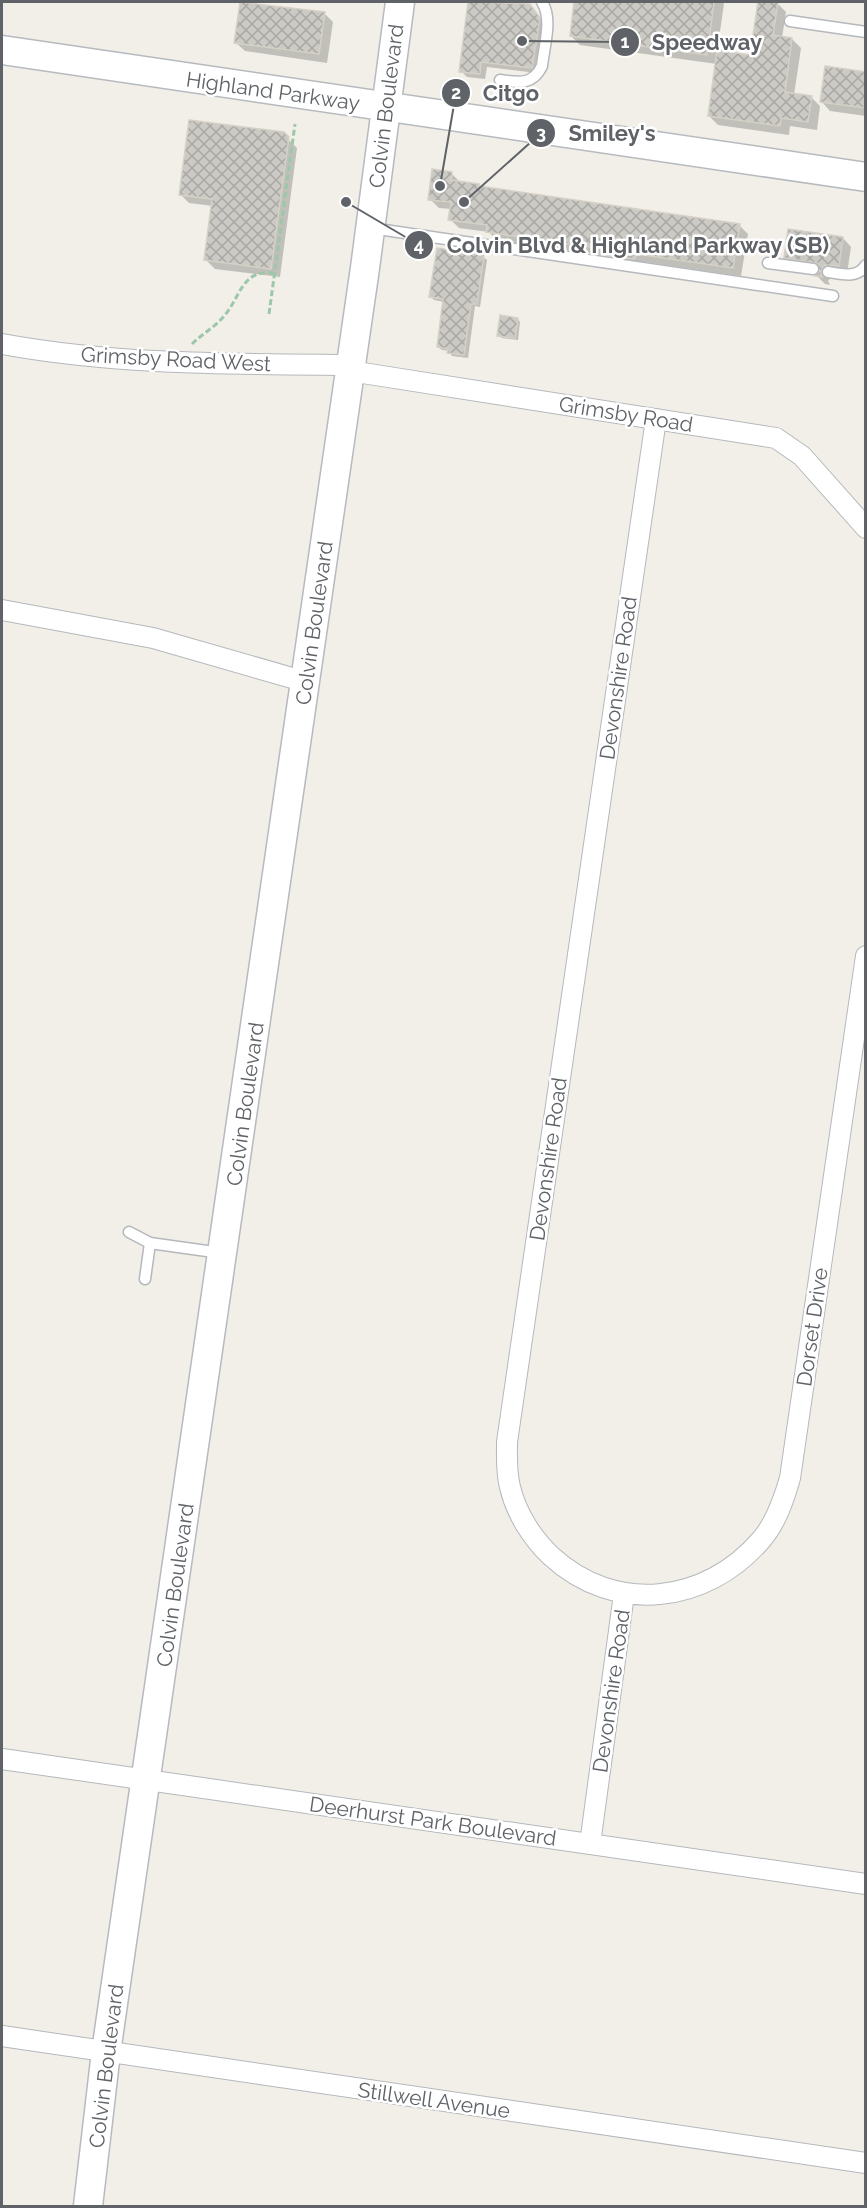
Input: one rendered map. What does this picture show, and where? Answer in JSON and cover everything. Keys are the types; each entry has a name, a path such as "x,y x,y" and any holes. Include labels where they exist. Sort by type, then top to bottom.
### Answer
{"street":[{"name":"Colvin Boulevard","path":"88,2206 106,2052 306,682 371,228 400,2"},
{"name":"Highland Parkway","path":"2,50 866,177"},
{"name":"Grimsby Road West","path":"2,344 93,356 222,364 350,368"},
{"name":"Grimsby Road","path":"350,368 776,438 802,456 866,528"},
{"name":"Devonshire Road","path":"590,1844 624,1594 582,1579 561,1565 536,1539 517,1509 510,1487 507,1442 656,418"},
{"path":"2,610 153,638 306,682"},
{"name":"Dorset Drive","path":"624,1594 673,1593 722,1574 744,1558 763,1539 782,1503 792,1467 866,956"},
{"name":"Deerhurst Park Boulevard","path":"2,1759 866,1884"},
{"name":"Stillwell Avenue","path":"2,2036 866,2163"}],"lane":[{"path":"501,80 523,83 530,81 539,72 542,66 547,19 547,11 542,2"},
{"path":"790,21 866,32"},
{"path":"371,228 833,296"},
{"path":"768,263 813,269"},
{"path":"828,272 851,275 866,265"},
{"path":"129,1232 150,1243 223,1253"},
{"path":"145,1279 150,1243"}],"path":[{"path":"269,314 295,124"},
{"path":"188,347 223,318 246,283 262,272 274,273"}],"building":[{"path":"240,2 325,12 319,54 234,43"},
{"path":"468,2 530,4 540,18 532,68 481,62 480,74 459,72"},
{"path":"574,2 714,2 707,55 570,36"},
{"path":"758,2 778,2 773,35 792,38 785,92 812,96 808,122 781,118 780,126 708,116 717,50 750,55"},
{"path":"825,66 866,72 866,108 820,102"},
{"path":"189,120 284,132 289,137 271,269 204,260 212,199 179,195"},
{"path":"432,169 452,172 451,180 479,184 479,186 740,224 733,268 636,254 635,259 618,257 619,251 486,232 487,225 448,220 451,202 428,200"},
{"path":"788,229 843,237 839,266 825,265 821,271 823,277 815,276 820,271 817,263 784,258"},
{"path":"437,248 484,255 477,304 471,304 464,355 447,353 448,349 437,347 443,299 429,297"},
{"path":"500,315 518,318 515,338 497,336"}],"place":[{"name":"Speedway","path":"522,41"},
{"name":"Citgo","path":"440,186"},
{"name":"Colvin Blvd & Highland Parkway (SB)","path":"346,202"},
{"name":"Smiley's","path":"464,202"}]}
